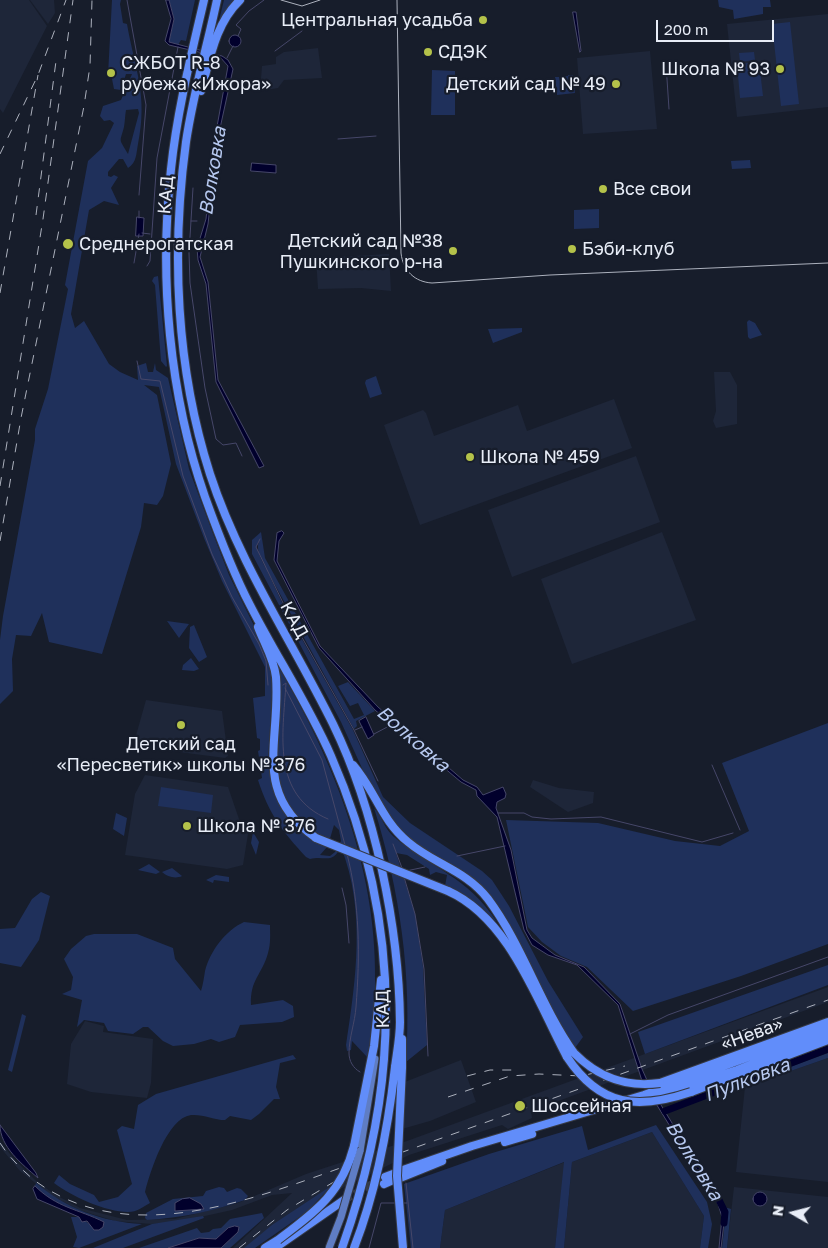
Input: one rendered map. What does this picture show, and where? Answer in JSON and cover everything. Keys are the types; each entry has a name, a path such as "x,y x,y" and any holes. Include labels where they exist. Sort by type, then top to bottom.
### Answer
{"highway":[{"name":"КАД","path":"203,0 174,139 168,197 167,269 177,388 195,465 216,525 249,604 298,688 323,739 356,822 376,898 383,952 386,1000 384,1059 378,1115 367,1171 342,1248"},
{"path":"209,46 217,0"},
{"path":"209,46 224,21 240,0"},
{"name":"КАД","path":"209,46 200,96 193,105 180,199 178,269 188,384 209,470 226,519 249,569 310,679 349,760 370,826 386,893 393,935 400,1025 399,1067"},
{"path":"249,604 275,674 277,694 272,752 276,787 292,817 316,838 448,891 478,910 497,930 514,956 569,1053 590,1084 618,1099 650,1103 689,1083"},
{"path":"349,760 393,828 408,842 468,879 488,899 569,1053 611,1079 631,1084 689,1083"},
{"path":"265,1248 306,1219 329,1198 342,1180 354,1146 373,1058 383,952"},
{"name":"«Нева»","path":"689,1083 828,1022"},
{"name":"«Нева»","path":"689,1083 828,1028"},
{"name":"«Нева»","path":"689,1083 828,1035"},
{"name":"«Нева»","path":"689,1083 828,1040"},
{"path":"354,1248 366,1218 378,1171 399,1067"},
{"path":"399,1067 397,1176 403,1248"},
{"path":"393,1177 689,1083"},
{"path":"275,1248 343,1204 282,1248"}],"main road":[{"path":"329,1248 341,1216 360,1151 373,1058"}],"shaded area":[{"path":"0,0 29,0 47,26 3,113 0,109"},
{"path":"30,0 54,0 55,13 48,24"},
{"path":"112,0 121,0 123,23 127,24 137,69 142,111 141,127 136,157 131,166 128,168 123,159 119,159 108,172 108,176 114,175 118,177 111,188 119,205 104,201 89,210 71,314 75,328 84,321 109,364 120,372 138,380 137,366 146,363 148,372 153,372 155,363 156,370 168,378 189,469 229,575 269,656 273,681 268,760 273,789 285,814 294,825 310,838 327,847 320,855 330,856 335,852 341,841 339,830 334,825 329,842 316,835 290,811 275,777 277,664 317,740 335,780 361,862 370,904 374,946 375,990 373,1033 368,1058 352,1041 351,1050 347,1051 346,1045 357,945 354,895 349,871 341,847 338,853 331,858 310,859 306,857 277,822 262,792 258,780 262,778 258,751 260,750 260,739 257,738 253,698 265,696 265,667 222,581 204,538 176,464 159,387 144,385 157,395 171,464 163,496 157,505 144,503 141,527 102,654 49,642 42,613 31,636 16,635 12,659 13,691 0,704 0,640 3,616 35,440 35,429 48,389 68,289 65,285 88,161 102,148 114,123 110,120 104,121 100,116 103,106 121,100 132,74 126,74 121,90 114,89 112,79 108,75","holes":["138,109 139,113 128,154 121,140 126,110"]},
{"path":"169,0 195,0 186,41 181,40 178,45 169,42 174,19"},
{"path":"224,0 238,0 218,25"},
{"path":"718,0 770,0 771,7 763,7 763,14 734,19 733,10 719,7"},
{"name":"Школа № 93","path":"828,14 828,107 737,117 727,24"},
{"path":"790,22 799,104 781,106 772,24"},
{"path":"318,48 322,78 284,80 278,88 260,91 262,66 276,64 276,57 284,52"},
{"name":"Детский сад № 49","path":"650,51 657,129 583,134 577,58"},
{"path":"754,52 755,60 740,62 739,53"},
{"path":"759,62 763,96 740,98 737,64"},
{"path":"432,70 455,71 455,115 431,115"},
{"path":"573,75 575,93 557,95 555,77 559,77 560,81 560,77"},
{"path":"750,160 751,168 732,169 731,161"},
{"path":"599,209 599,228 574,229 574,210"},
{"path":"389,254 391,291 361,288 318,289 316,258"},
{"path":"158,276 166,367 161,361 155,285 152,281 154,277"},
{"path":"749,320 755,323 762,335 750,339 748,337 747,322"},
{"path":"522,328 522,332 493,343 488,329"},
{"path":"714,372 730,372 737,385 737,424 716,428 713,421 716,411"},
{"path":"376,376 382,394 370,398 365,383 366,380"},
{"name":"Школа № 459","path":"614,399 632,448 420,525 384,425 423,410 426,413 434,436 518,405 527,431"},
{"path":"636,456 660,522 512,577 488,510"},
{"path":"261,532 265,558 354,719 364,715 358,703 350,706 338,686 348,682 375,711 356,721 357,726 354,729 266,568 285,609 353,730 383,797 410,823 482,871 492,880 509,906 548,981 583,1037 575,1048 573,1048 498,909 437,857 411,840 390,821 376,799 341,722 252,554 252,540"},
{"path":"662,532 696,620 572,664 541,579"},
{"path":"167,621 189,624 179,638"},
{"path":"194,625 207,657 199,662 189,648 190,627"},
{"path":"191,658 199,669 194,671 182,670 183,665"},
{"name":"Детский сад «Пересветик» школы № 376","path":"146,700 222,711 228,756 225,758 141,747 135,739"},
{"path":"828,723 828,944 741,976 633,1011 587,967 561,956 542,942 528,927 506,820 598,823 675,841 720,846 749,831 722,763"},
{"name":"Школа № 376","path":"145,775 228,787 239,819 248,834 243,865 227,869 125,855 135,794"},
{"path":"533,780 559,788 594,792 593,803 568,812 530,787"},
{"path":"161,787 213,795 211,813 158,806"},
{"path":"374,808 393,836 461,883 486,906 497,922 467,898 445,886 447,875 436,872 430,875 429,869 407,855 396,853 415,914 423,967 427,1045 406,1062 407,997 402,934 391,870"},
{"path":"116,813 127,818 124,836 113,829"},
{"path":"253,832 259,842 256,855 251,843"},
{"path":"149,864 160,872 156,874 138,870"},
{"path":"172,868 182,876 172,877 162,872"},
{"path":"216,875 229,877 229,882 214,880 213,883 206,880"},
{"path":"41,892 50,896 39,940 21,967 0,963 0,929 15,928 32,899"},
{"path":"244,922 270,925 269,949 266,960 252,989 251,1005 283,1000 293,1006 294,1017 282,1022 240,1025 235,1037 219,1042 211,1039 194,1044 173,1046 163,1041 148,1027 143,1027 133,1034 108,1031 104,1023 84,1020 77,1027 82,1000 62,994 71,990 73,977 64,959 71,949 86,936 94,934 137,934 173,948 175,959 201,991 207,963 215,949 231,930"},
{"path":"828,965 828,985 645,1054 638,1032"},
{"path":"828,987 828,1002 531,1111 532,1118 508,1129 502,1125 409,1155 318,1200 252,1248 233,1248 292,1193 272,1195 232,1210 178,1222 152,1224 115,1221 79,1210 52,1196 20,1171 0,1147 0,1141 13,1158 35,1180 54,1194 80,1208 127,1220 175,1219 238,1203 306,1174 407,1141"},
{"path":"22,1014 26,1016 12,1072 8,1070"},
{"path":"85,1021 104,1026 103,1032 153,1039 151,1083 147,1098 91,1092 67,1084 71,1044"},
{"path":"828,1053 828,1058 745,1087 744,1084"},
{"path":"293,1055 296,1059 280,1063 276,1087 280,1099 274,1099 251,1120 230,1116 225,1120 221,1120 191,1115 182,1118 174,1125 161,1147 151,1172 145,1192 150,1203 140,1209 128,1212 99,1206 79,1198 54,1183 59,1175 70,1184 94,1195 99,1202 118,1197 132,1184 117,1130 122,1126 134,1129 138,1105 156,1094"},
{"path":"828,1058 828,1182 736,1172 745,1087"},
{"path":"461,1060 476,1102 430,1121 402,1129 392,1087"},
{"path":"656,1125 707,1202 712,1224 708,1248 700,1248 704,1216 652,1132 572,1162 564,1248 555,1248 564,1162 445,1210 440,1248 411,1248 404,1184 489,1154 582,1126 588,1150"},
{"path":"652,1132 704,1216 700,1248 564,1248 572,1162"},
{"path":"565,1162 555,1248 440,1248 445,1210"},
{"path":"36,1183 60,1200 85,1212 127,1223 142,1224 79,1248 73,1247 77,1237 71,1217 79,1217 91,1225 94,1218 62,1206 46,1197 35,1186"},
{"path":"331,1186 308,1211 255,1248 244,1248 272,1225"},
{"path":"219,1187 224,1188 227,1192 237,1188 241,1189 248,1196 245,1200 197,1213 172,1218 147,1220 145,1218 146,1213 173,1199 203,1196 206,1191"},
{"path":"734,1187 828,1197 828,1248 727,1248"},
{"path":"724,1207 731,1209 727,1248 722,1248 726,1213"},
{"path":"262,1213 264,1218 230,1248 221,1248 238,1232 239,1226 228,1228 216,1239 199,1238 168,1248 139,1248 197,1228 201,1233 209,1232 213,1229 221,1228 230,1219"},
{"path":"203,1216 204,1218 123,1248 93,1248 152,1224"}],"water":[{"path":"166,0 169,0 174,19 169,42 222,56 228,60 233,69 217,142 208,224 200,257 208,282 218,380 264,466 259,468 216,382 206,284 198,260 197,248 206,219 214,143 228,66 220,57 169,45 165,41 171,19"},
{"path":"573,12 576,12 580,52"},
{"path":"233,35 237,35 241,41 237,47 233,47 229,43 229,39"},
{"path":"252,163 276,165 276,173 251,171"},
{"path":"137,217 144,218 143,236 136,236"},
{"path":"282,531 284,533 279,541 277,561 320,646 378,707 463,780 477,787 483,795 503,787 506,794 505,798 497,802 496,808 511,850 527,930 532,938 555,955 584,967 620,1004 650,1087 721,1203 725,1214 721,1248 719,1248 722,1217 718,1204 642,1081 618,1005 577,965 548,955 532,945 524,930 497,817 477,796 476,790 461,782 375,710 319,648 274,560 277,533"},
{"path":"366,717 374,735 368,739 359,721"},
{"path":"0,1125 38,1178 13,1155 4,1141"},
{"path":"35,1186 60,1204 104,1222 103,1227 99,1230 94,1230 87,1221 82,1222 79,1217 37,1199 33,1189"},
{"path":"757,1192 763,1192 767,1199 763,1206 757,1206 753,1202 753,1196"},
{"path":"190,1198 201,1204 204,1209 175,1211 175,1203 182,1199"},
{"path":"239,1227 238,1232 221,1248 168,1248 199,1238 216,1239 228,1228"}],"waterway":[{"path":"127,0 146,105 139,195"},
{"path":"238,36 241,29 236,25 249,11 264,0"},
{"path":"275,51 302,31"},
{"path":"227,58 233,46"},
{"path":"147,266 150,261 157,158 178,47"},
{"path":"666,64 669,109"},
{"path":"338,139 376,136"},
{"path":"193,188 189,253 190,283 205,388 216,439 223,445 236,443 242,456"},
{"path":"139,211 139,218"},
{"path":"191,221 197,221"},
{"path":"142,233 150,234"},
{"path":"134,263 139,234"},
{"path":"137,361 141,379 160,381 183,476 212,554 232,597 259,644 266,661 268,685"},
{"path":"260,539 256,547 286,609 354,730 378,781"},
{"path":"283,685 286,683 283,722 284,761 289,779 297,795 310,808 328,819"},
{"path":"285,688 322,760 345,845"},
{"path":"374,734 393,724"},
{"path":"355,730 362,727"},
{"path":"712,765 740,830"},
{"path":"498,813 524,813 532,817 551,819 601,817 702,842 733,833"},
{"path":"393,844 402,868"},
{"path":"457,856 505,846"},
{"path":"347,854 357,911 358,930 356,1007 349,1053 352,1064 360,1072"},
{"path":"406,871 425,867"},
{"path":"404,877 415,914 424,969 428,1056"},
{"path":"342,888 346,905 349,943"},
{"path":"630,1034 668,1015 828,957"},
{"name":"Пулковка","path":"665,1111 828,1049"},
{"path":"406,1183 413,1248"},
{"name":"Волковка","path":"719,1200 725,1212 724,1223"},
{"path":"369,1248 381,1203 396,1203"}],"tunnel":[{"path":"344,1200 385,1177"}],"tram line":[{"path":"281,0 302,6 320,0"},
{"path":"397,0 401,253 404,265 415,278 432,283 550,275 828,263"}],"railway":[{"path":"0,154 38,75 66,0"},
{"path":"0,486 43,219 73,0"},
{"path":"0,541 21,418 84,106 90,66 92,0"},
{"path":"36,215 56,61"},
{"path":"0,293 38,75"},
{"path":"400,1153 828,1000"},
{"path":"448,1097 510,1076 539,1074 581,1076 625,1066"},
{"path":"467,1076 490,1070 516,1070"},
{"path":"0,1143 16,1163 34,1180 69,1200 107,1212 146,1215 186,1212 227,1204 267,1193 343,1167"},
{"path":"239,1248 287,1210 337,1180"}],"place":[{"name":"Центральная усадьба","path":"483,20"},
{"name":"СДЭК","path":"428,52"},
{"name":"Школа № 93","path":"780,69"},
{"name":"СЖБОТ R-8 рубежа «Ижора»","path":"111,73"},
{"name":"Детский сад № 49","path":"616,84"},
{"name":"Все свои","path":"603,189"},
{"name":"Среднерогатская","path":"68,244"},
{"name":"Бэби-клуб","path":"572,249"},
{"name":"Детский сад №38 Пушкинского р-на","path":"453,251"},
{"name":"Школа № 459","path":"470,457"},
{"name":"Детский сад «Пересветик» школы № 376","path":"181,725"},
{"name":"Школа № 376","path":"187,826"},
{"name":"Шоссейная","path":"520,1106"}]}
